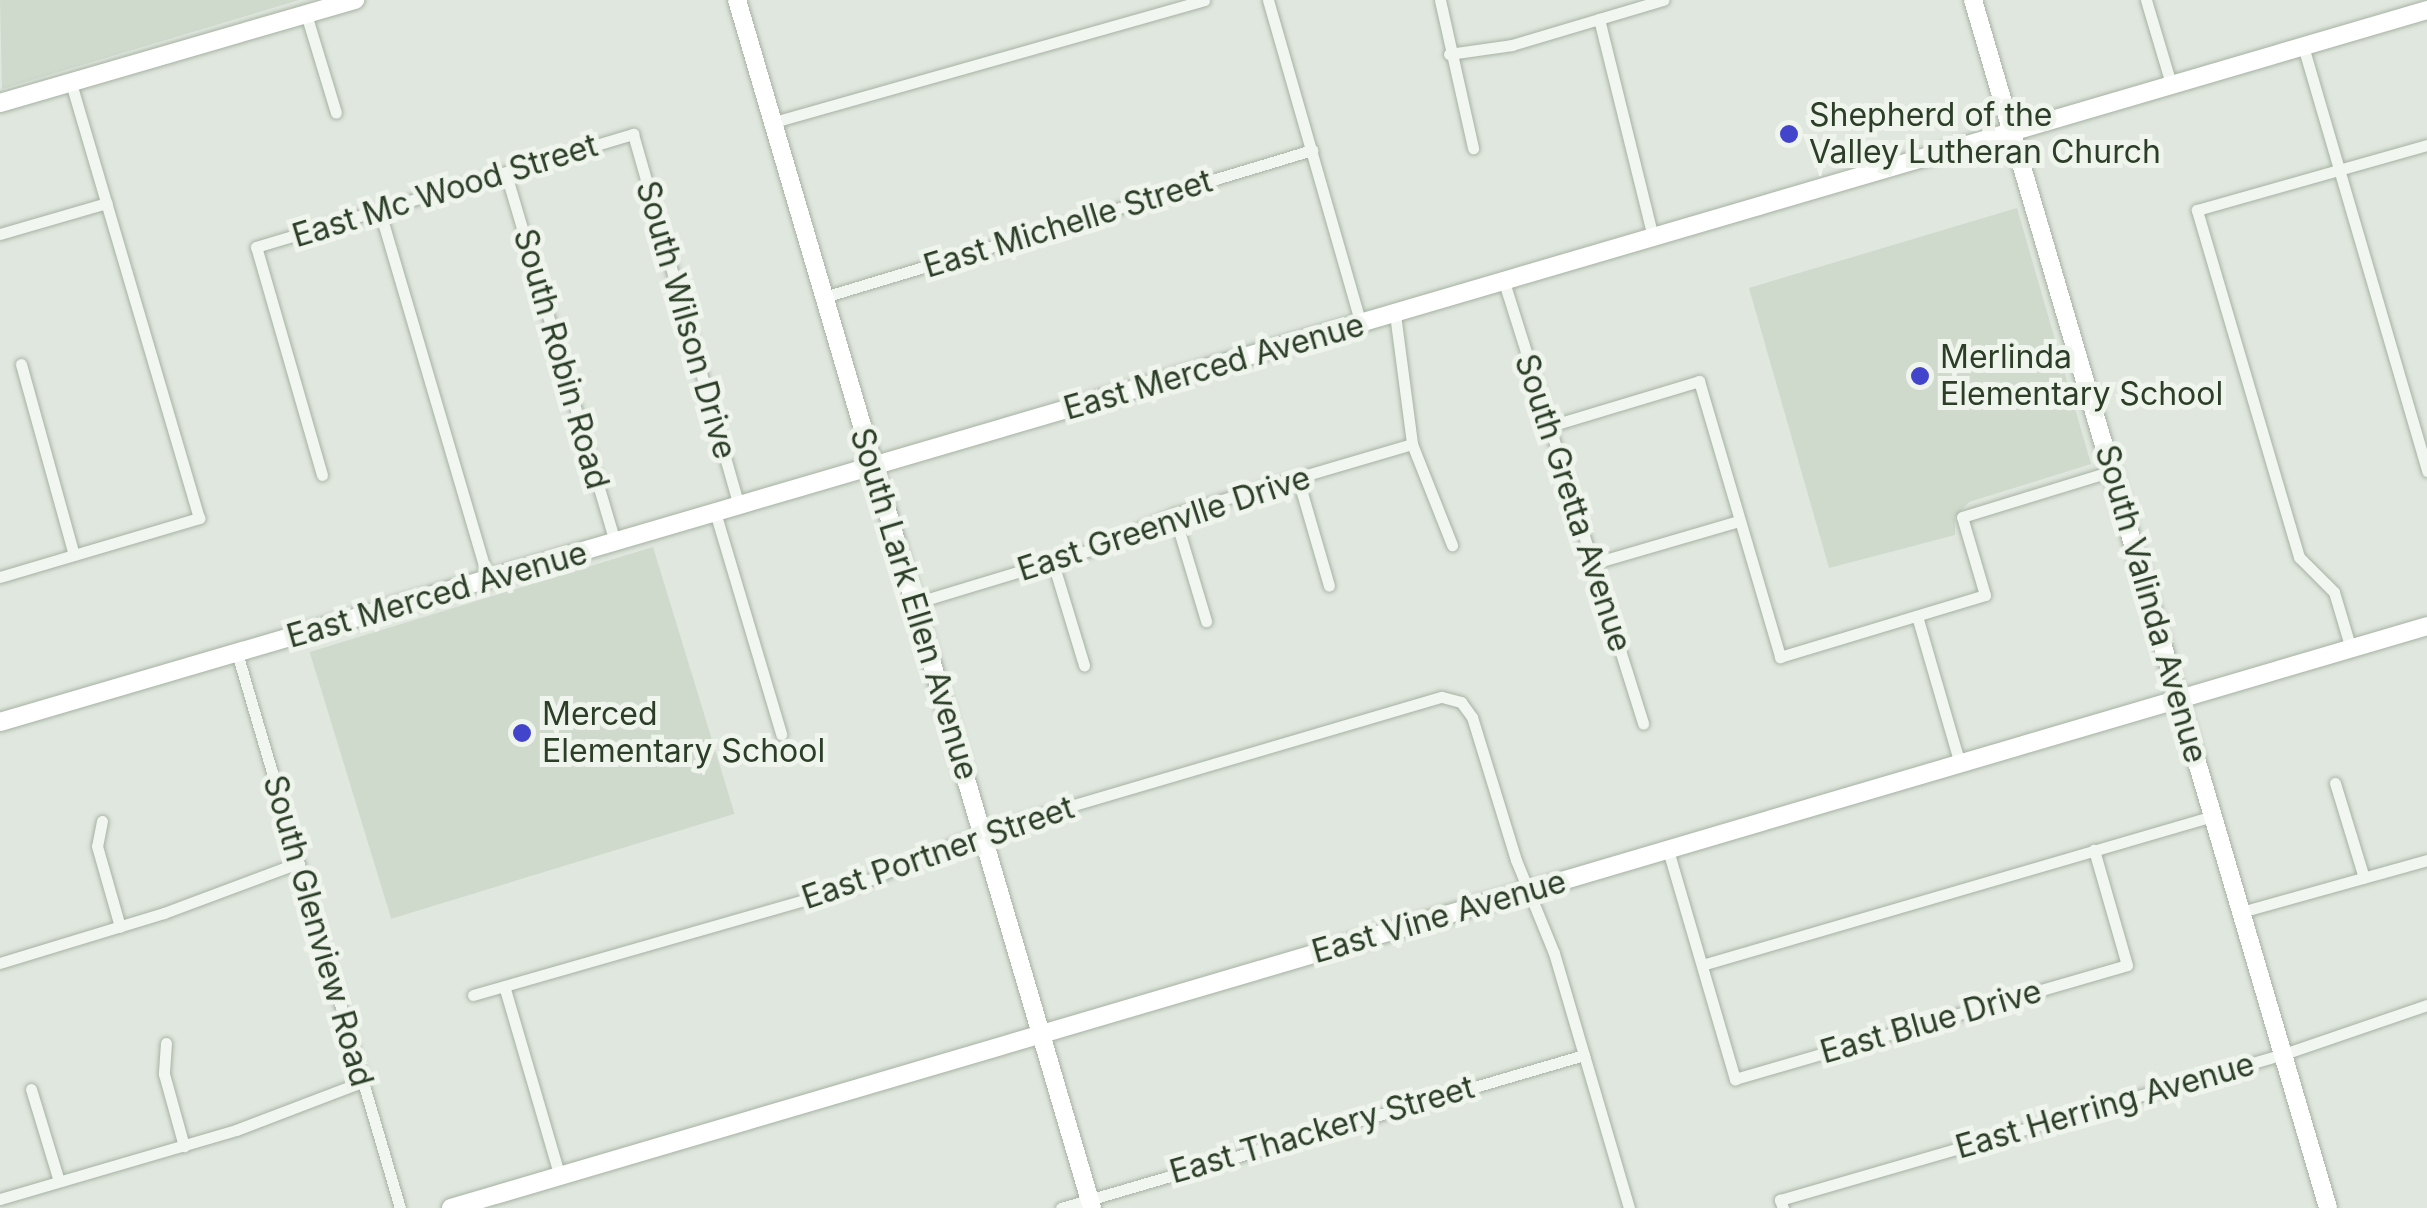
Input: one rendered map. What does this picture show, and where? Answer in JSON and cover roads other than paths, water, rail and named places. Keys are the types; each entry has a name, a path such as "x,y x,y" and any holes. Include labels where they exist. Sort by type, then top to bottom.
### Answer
{"street":[{"path":"0,103 355,0"},
{"name":"South Lark Ellen Avenue","path":"737,0 1091,1203"},
{"path":"774,122 1204,0"},
{"path":"1268,0 1361,324"},
{"path":"1440,0 1473,148"},
{"path":"1449,54 1512,45 1663,0"},
{"name":"South Valinda Avenue","path":"1973,0 2328,1208"},
{"path":"2146,0 2171,84"},
{"name":"East Merced Avenue","path":"0,722 2427,10"},
{"path":"306,14 336,114"},
{"path":"1599,20 1653,237"},
{"path":"2302,46 2427,470"},
{"path":"0,577 200,518 70,82"},
{"name":"East Mc Wood Street","path":"322,475 256,247 634,134"},
{"name":"South Wilson Drive","path":"634,134 739,505"},
{"path":"2351,649 2334,592 2299,557 2197,210 2427,145"},
{"name":"East Michelle Street","path":"824,297 1312,150"},
{"name":"South Robin Road","path":"506,174 615,543"},
{"path":"0,234 107,203"},
{"path":"380,212 488,580"},
{"name":"South Gretta Avenue","path":"1504,282 1585,551 1595,563 1643,724"},
{"path":"1395,314 1412,444 1452,545"},
{"path":"21,364 74,555"},
{"path":"1547,426 1699,382 1780,657 1985,595 1962,517 2112,471"},
{"name":"East Greenvlle Drive","path":"915,603 1052,562 1174,514 1412,444"},
{"path":"1298,479 1330,586"},
{"path":"715,512 781,734"},
{"path":"1174,514 1206,620"},
{"path":"1595,563 1740,521"},
{"path":"1052,562 1084,664"},
{"path":"1916,616 1960,764"},
{"name":"East Vine Avenue","path":"451,1208 2427,626"},
{"name":"South Glenview Road","path":"237,653 400,1208"},
{"name":"East Portner Street","path":"473,995 505,989 857,885 982,832 1442,697 1461,702 1472,717 1529,890"},
{"path":"2335,783 2364,878"},
{"path":"1668,850 1702,965 2213,816"},
{"path":"102,820 97,846 120,927"},
{"name":"East Blue Drive","path":"1702,965 1735,1079 2127,964 2094,850"},
{"path":"2242,912 2427,860"},
{"path":"0,962 120,927 298,863"},
{"path":"1529,890 1629,1208"},
{"path":"505,989 560,1177"},
{"name":"East Herring Avenue","path":"1782,1204 2284,1054 2427,1006"},
{"path":"166,1043 164,1074 184,1146"},
{"name":"East Thackery Street","path":"1061,1208 1091,1203 1584,1055"},
{"path":"0,1199 184,1146 362,1082"},
{"path":"31,1089 59,1181"}],"place":[{"name":"Shepherd of the Valley Lutheran Church","path":"1789,134"},
{"name":"Merlinda Elementary School","path":"1920,376"},
{"name":"Merced Elementary School","path":"522,733"}]}
